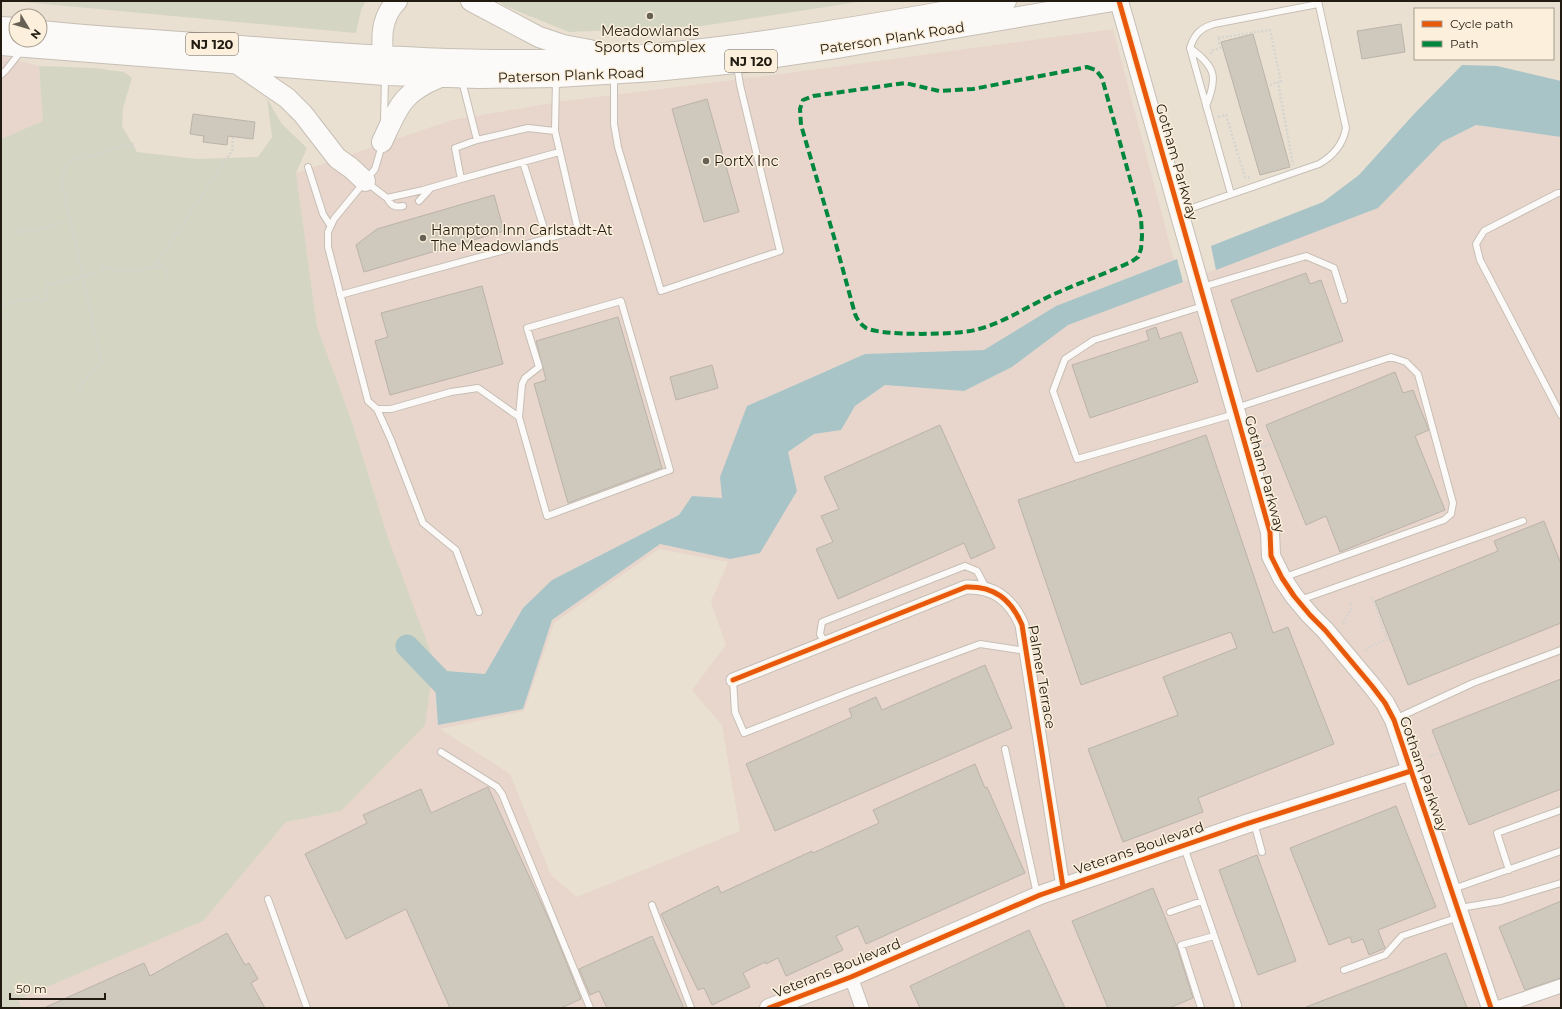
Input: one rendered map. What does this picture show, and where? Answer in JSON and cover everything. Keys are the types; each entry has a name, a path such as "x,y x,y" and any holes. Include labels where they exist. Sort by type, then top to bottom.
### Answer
{"main road":[{"path":"384,66 382,44 384,24 392,7 398,1"},
{"path":"471,1 528,32 551,42 575,48 627,56"},
{"name":"Paterson Plank Road","path":"37,48 238,64 384,66 494,60 627,56 772,40 1006,1"},
{"name":"Paterson Plank Road","path":"384,66 441,77 556,77 614,74 736,63 830,49 1113,1"},
{"name":"NJ 120","path":"48,32 384,66"},
{"path":"1,50 16,48"},
{"path":"238,64 287,98 303,114 337,158 365,181"},
{"path":"382,142 406,97 422,85 441,77"}],"street":[{"name":"Gotham Parkway","path":"1119,1 1270,532 1271,556 1282,578 1298,601 1325,630 1372,686 1385,703 1394,720 1491,1008"},
{"name":"Palmer Terrace","path":"733,680 966,587 986,589 1004,598 1017,612 1022,625 1063,886"},
{"name":"Veterans Boulevard","path":"769,1008 851,977 1063,886 1411,771"},
{"path":"851,977 862,1008"},
{"path":"1497,1008 1561,986"}],"lane":[{"path":"1178,212 1231,194 1319,164 1334,153 1345,137 1346,128 1318,2 1206,26 1192,39 1190,48 1231,194"},
{"path":"1,75 23,48"},
{"path":"1190,48 1204,59 1214,75 1212,90 1206,106"},
{"path":"614,74 614,124 618,147 661,291 780,251 736,63"},
{"path":"384,66 385,114 382,142 374,169 330,225 327,239 368,401 376,409 391,440 423,523 456,550 479,612"},
{"path":"461,77 477,140"},
{"path":"340,294 578,230 555,131 556,77"},
{"path":"461,178 455,148 477,140 528,128 555,131"},
{"path":"387,198 431,188 461,178 560,152"},
{"path":"523,162 547,238"},
{"path":"308,167 323,214 330,225"},
{"path":"365,181 387,198 391,205 398,207 403,206"},
{"path":"420,201 431,188"},
{"path":"1561,193 1558,193 1484,231 1476,244 1480,260 1561,414"},
{"path":"1200,288 1306,256 1334,268 1344,300"},
{"path":"376,409 391,409 451,392 478,388 519,416 547,516 670,470 621,301 527,328 539,367 525,378 522,384 519,416"},
{"path":"1205,305 1094,340 1065,359 1053,391 1077,459 1236,411 1391,358 1406,362 1418,374 1453,503 1450,514 1444,520 1282,578"},
{"path":"1298,601 1523,520"},
{"path":"826,643 820,634 822,622 965,566 977,571 986,589"},
{"path":"733,680 734,712 744,733 980,644 1026,651"},
{"path":"1394,720 1473,683 1561,650"},
{"path":"1005,749 1037,896"},
{"path":"441,752 496,787 502,794 590,1008"},
{"path":"1509,870 1497,833 1561,810"},
{"path":"1253,822 1262,852"},
{"path":"1183,846 1238,1008"},
{"path":"1451,889 1561,851"},
{"path":"1344,970 1385,955 1402,936 1459,912 1561,883"},
{"path":"268,899 307,1008"},
{"path":"1170,912 1202,901"},
{"path":"652,905 691,1008"},
{"path":"1202,1008 1181,945 1214,936"}],"path":[{"path":"1212,58 1211,51 1220,48 1218,37 1270,30 1281,82 1270,85"},
{"path":"1278,82 1293,165 1292,168"},
{"path":"1215,115 1217,117 1226,115 1245,177 1255,178"},
{"path":"154,267 232,151 233,137"},
{"path":"75,393 101,361 61,177 70,161 134,144"},
{"path":"13,226 22,233 71,220"},
{"path":"1,305 38,297 38,301 48,299 45,285 101,272 104,266 120,272 165,266 167,278"},
{"path":"1261,448 1272,444"},
{"path":"1365,652 1369,647 1387,639 1372,596"},
{"path":"1343,623 1352,608 1350,602"},
{"path":"1429,757 1438,753"}],"shaded area":[{"path":"1113,29 1174,260 1056,306 984,350 865,354 747,406 722,498 692,496 679,515 552,580 523,608 485,674 434,670 438,725 523,709 552,620 660,544 730,559 797,491 788,452 814,434 840,430 855,406 885,385 964,391 1012,367 1068,325 1378,208 1442,142 1476,125 1561,137 1561,1008 21,1008 17,999 203,921 286,822 341,811 389,541 351,419 317,327 296,173 452,120 564,101 782,74","holes":["659,549 728,562 711,602 726,645 692,690 722,725 740,831 577,897 551,875 510,774 440,729 524,711 554,623"]},
{"path":"1,56 39,66 43,121 1,139"}],"green space":[{"path":"12,1 366,1 361,10 356,33"},
{"name":"Meadowlands Sports Complex","path":"498,1 865,1 702,26 569,32 505,6"},
{"path":"39,66 94,68 124,72 132,78 123,108 122,126 137,152 197,159 258,157 272,137 267,98 281,123 307,148 296,173 317,327 351,419 389,541 434,661 425,725 341,811 286,822 203,921 18,999 21,1008 1,1008 1,139 43,121"}],"water":[{"path":"1462,65 1497,66 1561,81 1561,137 1476,125 1442,142 1378,208 1216,270 1211,246 1323,202 1359,175 1414,114"},
{"path":"1177,259 1183,282 1068,325 1012,367 964,391 885,385 855,406 841,430 814,434 788,452 797,491 760,553 730,559 660,544 552,620 523,709 438,725 434,670 485,674 523,608 552,580 679,515 692,496 722,498 720,477 747,406 865,354 984,350 1056,306"}],"building":[{"path":"1401,24 1405,52 1362,59 1357,31"},
{"path":"1253,34 1290,167 1260,175 1221,42"},
{"name":"PortX Inc","path":"707,99 739,212 704,222 672,109"},
{"path":"193,114 255,122 253,139 228,136 227,145 203,142 204,136 190,134"},
{"name":"Hampton Inn Carlstadt-At The Meadowlands","path":"494,195 504,231 364,272 356,245 377,229"},
{"path":"1306,273 1310,284 1321,280 1343,341 1257,372 1231,300"},
{"path":"482,286 503,364 390,395 375,341 388,337 381,313"},
{"path":"618,317 662,468 568,503 534,384 546,380 536,341"},
{"path":"1156,327 1160,339 1181,332 1198,382 1090,418 1072,365 1149,340 1146,331"},
{"path":"712,365 718,388 676,400 670,377"},
{"path":"1395,372 1403,393 1413,390 1429,430 1415,436 1445,510 1340,552 1326,516 1306,525 1266,425"},
{"path":"940,425 995,548 971,559 964,543 838,599 816,549 833,542 821,516 839,509 824,477"},
{"path":"1206,435 1273,633 1288,627 1334,744 1198,798 1203,812 1123,842 1088,749 1178,715 1163,677 1237,648 1231,632 1081,685 1018,500"},
{"path":"1544,521 1561,564 1561,623 1408,685 1375,601 1498,551 1494,541"},
{"path":"985,665 1012,728 775,831 746,764 852,717 849,709 876,697 882,710"},
{"path":"1561,679 1561,789 1469,825 1432,730"},
{"path":"975,764 985,788 987,787 1025,873 866,944 858,926 836,936 843,950 786,976 778,958 766,964 765,962 743,973 750,987 712,1005 704,988 698,990 661,914 718,886 721,893 812,851 813,853 879,823 873,810"},
{"path":"488,787 551,924 581,999 561,1008 450,1008 406,909 346,939 305,854 367,823 363,815 421,789 431,813"},
{"path":"1396,806 1436,907 1378,930 1385,948 1369,955 1363,939 1352,943 1350,937 1329,945 1290,848"},
{"path":"1257,855 1296,961 1258,975 1219,870"},
{"path":"1153,888 1177,947 1193,998 1169,1008 1108,1008 1072,921"},
{"path":"1561,901 1561,978 1525,990 1499,927"},
{"path":"1029,930 1065,1008 920,1008 910,986"},
{"path":"227,933 245,965 249,963 258,979 251,983 265,1008 44,1008 144,963 150,976"},
{"path":"652,936 684,1008 607,1008 599,991 590,995 579,969"},
{"path":"1446,953 1467,1008 1306,1008 1306,1007"}],"waterway":[{"path":"407,646 457,698"}],"marked path":[{"path":"1087,67 1096,70 1102,78 1141,218 1142,236 1141,249 1138,257 1131,262 1050,296 1004,320 975,330 966,332 919,334 874,331 866,328 855,314 801,125 800,109 803,100 813,96 905,83 939,91 973,89 1087,67"}],"cycle path":[{"path":"1119,1 1270,532 1271,556 1282,578 1294,596 1372,686 1385,703 1394,720 1491,1008"},
{"path":"733,680 966,587 985,589 1000,596 1013,608 1022,625 1063,887"},
{"path":"769,1008 851,977 1040,895 1246,824 1411,771"}],"place":[{"name":"Meadowlands Sports Complex","path":"650,16"},
{"name":"PortX Inc","path":"706,161"},
{"name":"Hampton Inn Carlstadt-At The Meadowlands","path":"423,238"}]}
